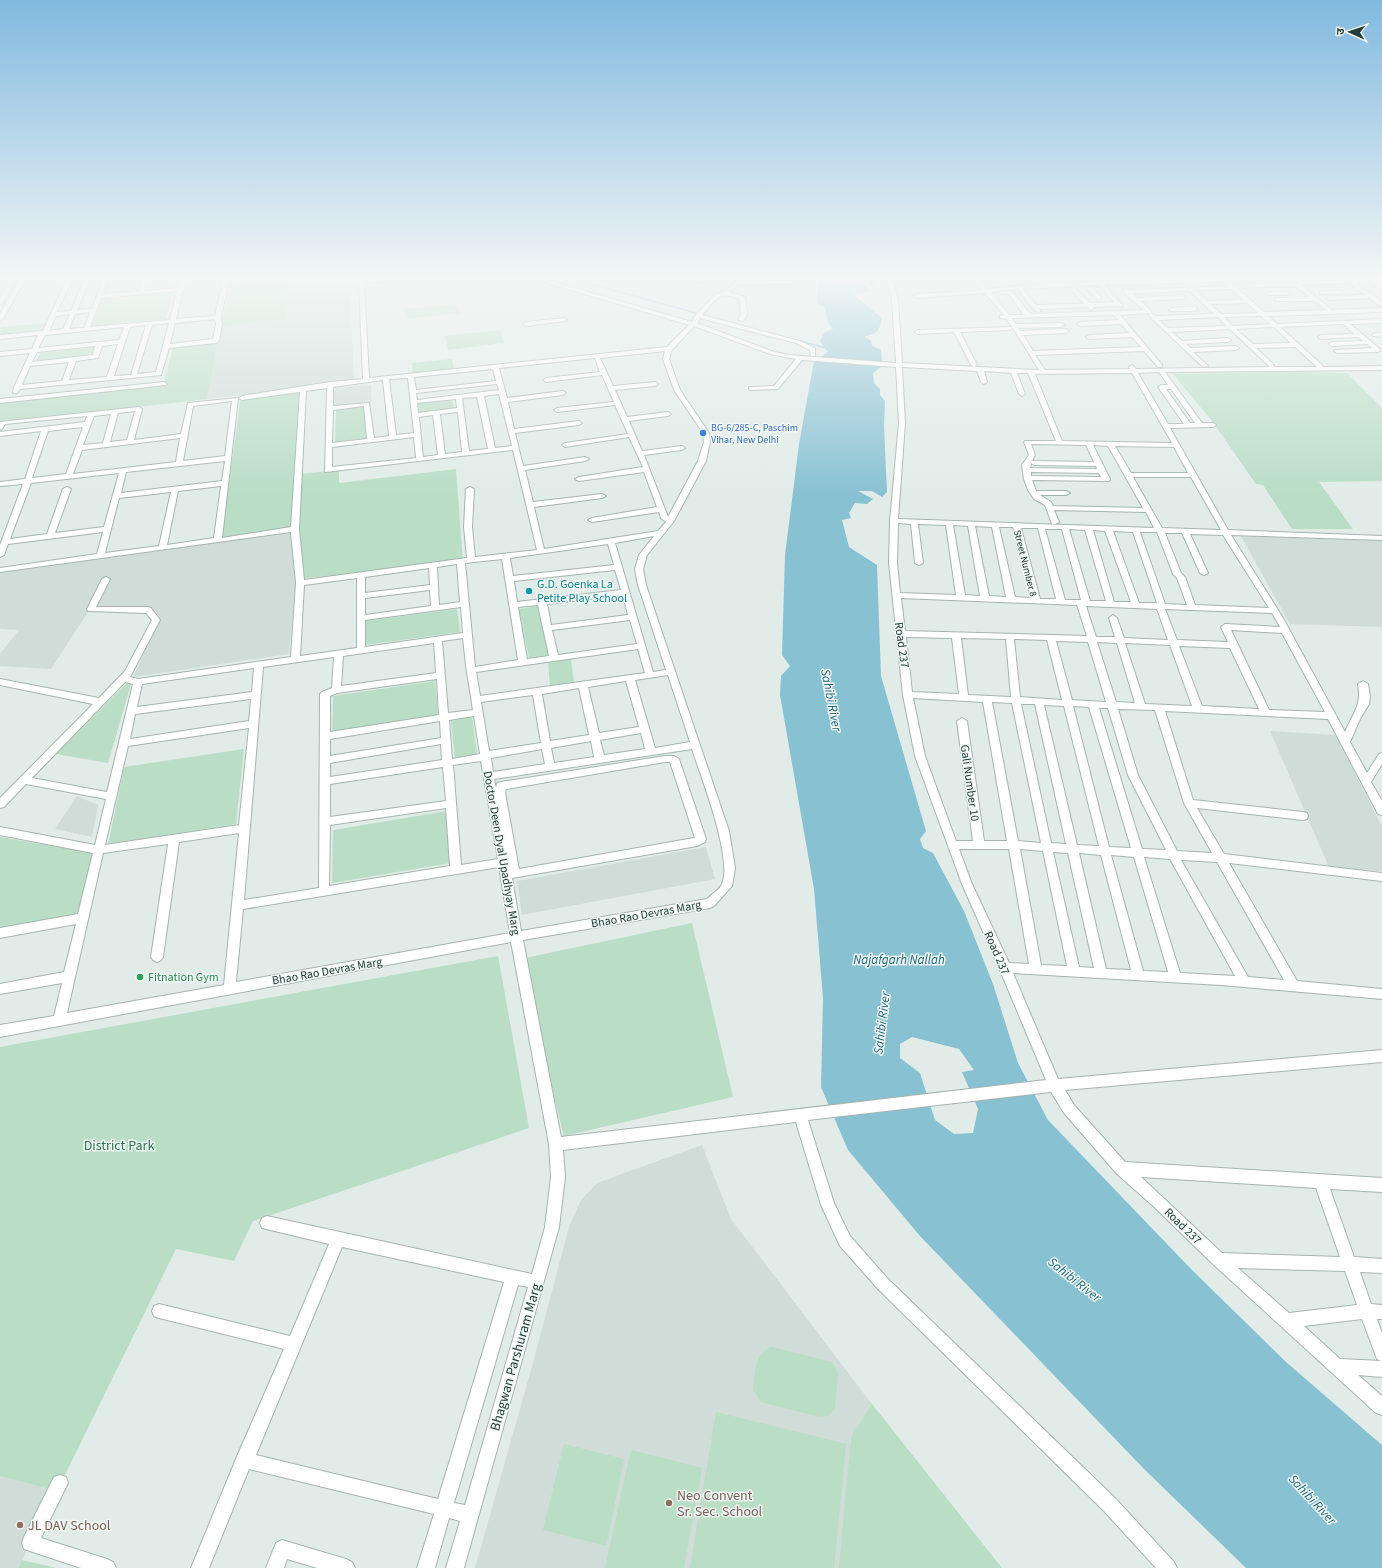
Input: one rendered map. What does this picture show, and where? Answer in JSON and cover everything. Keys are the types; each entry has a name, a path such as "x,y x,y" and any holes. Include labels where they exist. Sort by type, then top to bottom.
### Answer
{"street":[{"path":"0,354 52,349"},
{"path":"29,364 96,357 98,349"},
{"path":"110,378 120,349"},
{"path":"133,377 141,349"},
{"path":"18,386 159,374 165,349"},
{"path":"364,349 366,380"},
{"path":"242,398 303,390 330,384 667,349"},
{"name":"Bhao Rao Devras Marg","path":"0,1031 516,936 710,903 727,886 730,868 724,831 638,569 643,555 670,521 702,461 707,442 706,433 676,390 666,359 669,349"},
{"path":"763,349 772,353 800,358 814,357"},
{"path":"774,349 814,357 1013,371 1205,366 1298,367 1382,365"},
{"path":"813,349 814,357"},
{"name":"Road 237","path":"897,349 901,384 902,423 894,521 893,563 908,695 920,756 967,884 1005,968 1054,1085 1069,1109 1122,1169 1156,1199 1219,1260 1382,1408"},
{"path":"966,349 974,365"},
{"path":"1025,349 1037,370"},
{"path":"1030,349 1060,443"},
{"path":"1032,353 1141,349"},
{"path":"1146,349 1161,368 1200,425"},
{"path":"1188,350 1208,349"},
{"path":"1255,349 1272,366"},
{"path":"1302,349 1320,366"},
{"path":"1337,351 1378,350 1377,349"},
{"path":"1188,350 1205,366"},
{"path":"12,400 35,351"},
{"path":"597,356 647,469 662,509 666,518 670,521"},
{"path":"751,388 776,388 800,358"},
{"path":"65,382 73,360"},
{"path":"898,363 974,365 1037,370"},
{"path":"496,367 541,552"},
{"path":"1161,368 1382,368"},
{"path":"980,369 984,382"},
{"path":"1133,369 1188,425"},
{"path":"1013,371 1022,394"},
{"path":"546,380 605,373"},
{"path":"411,376 420,459"},
{"path":"386,378 393,438"},
{"path":"412,392 500,382"},
{"path":"0,401 164,384"},
{"path":"330,384 328,470 516,448"},
{"path":"612,388 655,384"},
{"path":"1152,387 1173,387"},
{"path":"1152,387 1165,426 1226,533 1274,610 1382,811"},
{"path":"295,660 300,583 295,529 303,390"},
{"path":"413,402 480,394 503,396 563,393"},
{"path":"480,394 492,451"},
{"path":"459,397 466,454"},
{"path":"0,570 218,540 236,399 190,404 179,464"},
{"path":"557,410 618,403"},
{"path":"330,408 367,404 371,440"},
{"path":"0,428 3,422 139,409 130,442"},
{"path":"415,415 460,410"},
{"path":"106,445 114,411"},
{"path":"436,412 442,456"},
{"path":"69,476 91,414"},
{"path":"625,419 668,414"},
{"path":"0,434 88,424"},
{"path":"513,432 579,424"},
{"path":"1165,426 1213,425"},
{"path":"0,555 28,481 45,429"},
{"path":"329,445 417,435"},
{"path":"565,444 632,435"},
{"path":"79,448 184,436"},
{"path":"1055,522 1048,504 1037,497 1028,479 1026,467 1032,455 1027,442 1176,445"},
{"path":"1031,478 1106,479 1088,443"},
{"path":"1110,443 1160,531 1177,574 1181,577 1192,607"},
{"path":"640,453 682,448"},
{"path":"0,484 229,458"},
{"path":"521,468 585,459"},
{"path":"1034,463 1099,464"},
{"path":"579,479 647,469"},
{"path":"101,555 123,470"},
{"path":"1029,470 1102,472"},
{"path":"1128,475 1193,475"},
{"path":"117,496 226,483"},
{"path":"50,536 67,489"},
{"path":"162,548 175,489"},
{"path":"470,489 468,527 471,560"},
{"path":"1034,493 1066,493"},
{"path":"530,505 602,496"},
{"path":"1055,508 1148,510"},
{"path":"592,520 662,509"},
{"path":"894,521 1382,538"},
{"path":"914,521 919,563"},
{"path":"949,523 961,598"},
{"path":"971,523 985,599"},
{"path":"995,524 1011,600"},
{"name":"Street Number 8","path":"1016,525 1036,601"},
{"path":"1042,526 1061,602"},
{"path":"1065,527 1093,639 1133,775 1174,856 1244,982"},
{"path":"1088,528 1111,604"},
{"path":"1108,528 1136,605"},
{"path":"5,542 108,529"},
{"path":"223,540 295,529"},
{"path":"1136,530 1161,606 1198,709"},
{"path":"1185,532 1204,573"},
{"path":"300,583 461,561 541,552 661,533"},
{"path":"611,541 650,675"},
{"path":"506,556 523,663"},
{"name":"Doctor Deen Dyal Upadhyay Marg","path":"461,561 471,670 504,862 510,874 516,936 556,1144"},
{"path":"433,565 435,608"},
{"path":"510,580 619,567"},
{"path":"361,574 361,651"},
{"path":"0,804 129,672 156,620 148,610 90,609 106,579"},
{"path":"361,596 434,587"},
{"path":"514,605 626,592"},
{"path":"896,595 1274,610"},
{"path":"542,602 554,658"},
{"path":"361,618 465,604"},
{"path":"548,628 633,617"},
{"path":"1112,618 1141,707"},
{"path":"1265,712 1225,627 1285,630"},
{"path":"901,634 1051,637 1233,645"},
{"path":"123,679 138,682 468,635"},
{"path":"956,635 964,697"},
{"path":"1010,636 1010,658 1016,701 1029,768 1074,972"},
{"path":"1051,637 1138,975"},
{"path":"438,640 449,763 456,870"},
{"path":"471,670 642,646"},
{"path":"336,690 339,654"},
{"path":"230,989 259,664"},
{"path":"476,700 671,672"},
{"path":"324,891 325,695 328,692 336,690 441,675"},
{"path":"630,678 651,752"},
{"path":"0,682 101,702"},
{"path":"60,1020 138,682"},
{"path":"1345,742 1355,719 1364,704 1365,696 1363,684"},
{"path":"583,685 600,760"},
{"path":"536,692 550,767"},
{"path":"131,711 256,695"},
{"path":"908,695 1331,716"},
{"path":"987,698 1036,970"},
{"path":"1039,702 1101,973"},
{"path":"1093,704 1126,816 1139,853 1175,978"},
{"path":"1159,708 1189,803 1293,986"},
{"path":"324,736 478,712"},
{"name":"Gali Number 10","path":"962,720 979,845"},
{"path":"124,743 254,724"},
{"path":"324,781 449,763 644,729"},
{"path":"324,760 447,740"},
{"path":"489,776 696,745"},
{"path":"1366,782 1382,756"},
{"path":"665,759 674,759 701,839 697,842 510,874 500,793 501,786 665,759"},
{"path":"24,780 111,796"},
{"path":"1189,803 1303,816"},
{"path":"324,822 452,804"},
{"path":"0,831 99,850 244,828"},
{"path":"157,957 174,839"},
{"path":"952,845 1013,845 1221,858 1382,877"},
{"path":"238,904 504,862"},
{"path":"0,933 83,918"},
{"path":"1005,968 1244,982 1382,994"},
{"path":"0,989 70,976"},
{"path":"556,1144 1035,1087 1382,1056"},
{"path":"800,1115 828,1205 845,1241 883,1284 1109,1504 1168,1568"},
{"name":"Bhagwan Parshuram Marg","path":"455,1568 552,1227 558,1177 556,1144"},
{"path":"1122,1169 1382,1185"},
{"path":"1320,1180 1382,1354"},
{"path":"267,1223 537,1282"},
{"path":"200,1568 338,1238"},
{"path":"1219,1260 1382,1266"},
{"path":"426,1568 513,1277"},
{"path":"159,1311 293,1344"},
{"path":"1286,1320 1366,1311 1382,1312"},
{"path":"1336,1366 1382,1369"},
{"path":"244,1460 470,1515"},
{"path":"60,1483 30,1544 107,1568"},
{"path":"275,1568 282,1549 346,1568"}],"shaded area":[{"path":"217,349 353,349 354,383 207,399"},
{"path":"371,385 371,405 326,409 326,389"},
{"path":"298,531 296,579 289,654 133,677 149,643 156,611 90,609 51,669 0,666 0,654 19,630 0,629 0,573"},
{"path":"1241,536 1382,541 1382,627 1290,624"},
{"path":"1270,731 1336,735 1382,827 1382,871 1329,867"},
{"path":"77,796 98,805 92,837 55,829"},
{"path":"706,847 715,879 522,915 517,881"},
{"path":"702,1145 731,1219 872,1404 851,1437 841,1568 475,1568 533,1363 569,1227 581,1200 597,1183"},
{"name":"JL DAV School","path":"0,1476 57,1491 18,1568 0,1568"}],"green space":[{"path":"76,349 95,349 94,355 36,361 40,353"},
{"path":"172,349 216,349 207,399 0,423 0,401 164,383"},
{"path":"452,359 454,369 413,373 412,363"},
{"path":"1294,372 1347,373 1382,408 1382,481 1319,482 1353,529 1292,529 1263,485 1256,484 1212,421 1173,374"},
{"path":"301,388 299,474 339,470 339,483 456,469 463,563 296,579 298,531 221,542 241,395"},
{"path":"452,399 454,409 419,413 418,403"},
{"path":"371,405 372,438 335,442 336,408"},
{"path":"538,606 549,655 529,658 519,609"},
{"path":"457,609 460,632 366,645 366,621"},
{"path":"571,658 574,684 550,687 548,661"},
{"path":"133,677 108,763 56,754"},
{"path":"435,681 438,715 332,731 333,696"},
{"path":"472,717 477,754 455,758 451,721"},
{"path":"244,749 236,824 108,845 124,767"},
{"path":"447,811 451,863 332,883 333,830"},
{"path":"0,837 93,853 79,913 0,928"},
{"path":"692,923 733,1097 564,1136 520,959"},
{"name":"District Park","path":"498,956 529,1128 253,1221 234,1261 176,1249 57,1491 0,1476 0,1047"},
{"path":"772,1347 832,1362 838,1373 835,1408 828,1416 820,1417 761,1402 753,1390 756,1364 761,1354"},
{"path":"872,1404 1002,1568 839,1568 851,1437"},
{"path":"716,1412 846,1444 834,1568 690,1568"},
{"path":"564,1444 624,1459 606,1546 543,1530"},
{"path":"631,1450 702,1468 684,1568 605,1568"},
{"path":"22,1560 56,1568 18,1568"}],"water":[{"path":"826,349 881,350 882,366 873,373 874,383 880,389 880,395 885,401 884,426 887,492 882,497 872,491 858,491 873,499 867,504 855,503 849,513 851,518 842,520 849,547 877,565 881,676 926,831 920,839 923,848 933,853 964,911 993,984 1018,1063 1048,1120 1191,1269 1286,1362 1382,1445 1382,1568 1246,1568 1144,1469 920,1236 848,1150 821,1087 823,998 814,889 780,695 781,676 790,666 782,655 785,555 799,444 814,361 828,352","holes":["912,1037 959,1049 974,1070 962,1072 978,1109 973,1133 954,1134 935,1120 920,1073 900,1058 900,1044"]}],"place":[{"name":"BG-6/285-C, Paschim Vihar, New Delhi","path":"703,433"},
{"name":"G.D. Goenka La Petite Play School","path":"529,591"},
{"name":"Fitnation Gym","path":"140,977"},
{"name":"Neo Convent Sr. Sec. School","path":"669,1503"},
{"name":"JL DAV School","path":"20,1525"}],"water label":[{"name":"Sahibi River","path":"832,700"},
{"name":"Najafgarh Nallah","path":"899,959"},
{"name":"Sahibi River","path":"881,1023"},
{"name":"Sahibi River","path":"1075,1279"},
{"name":"Sahibi River","path":"1313,1499"}]}
